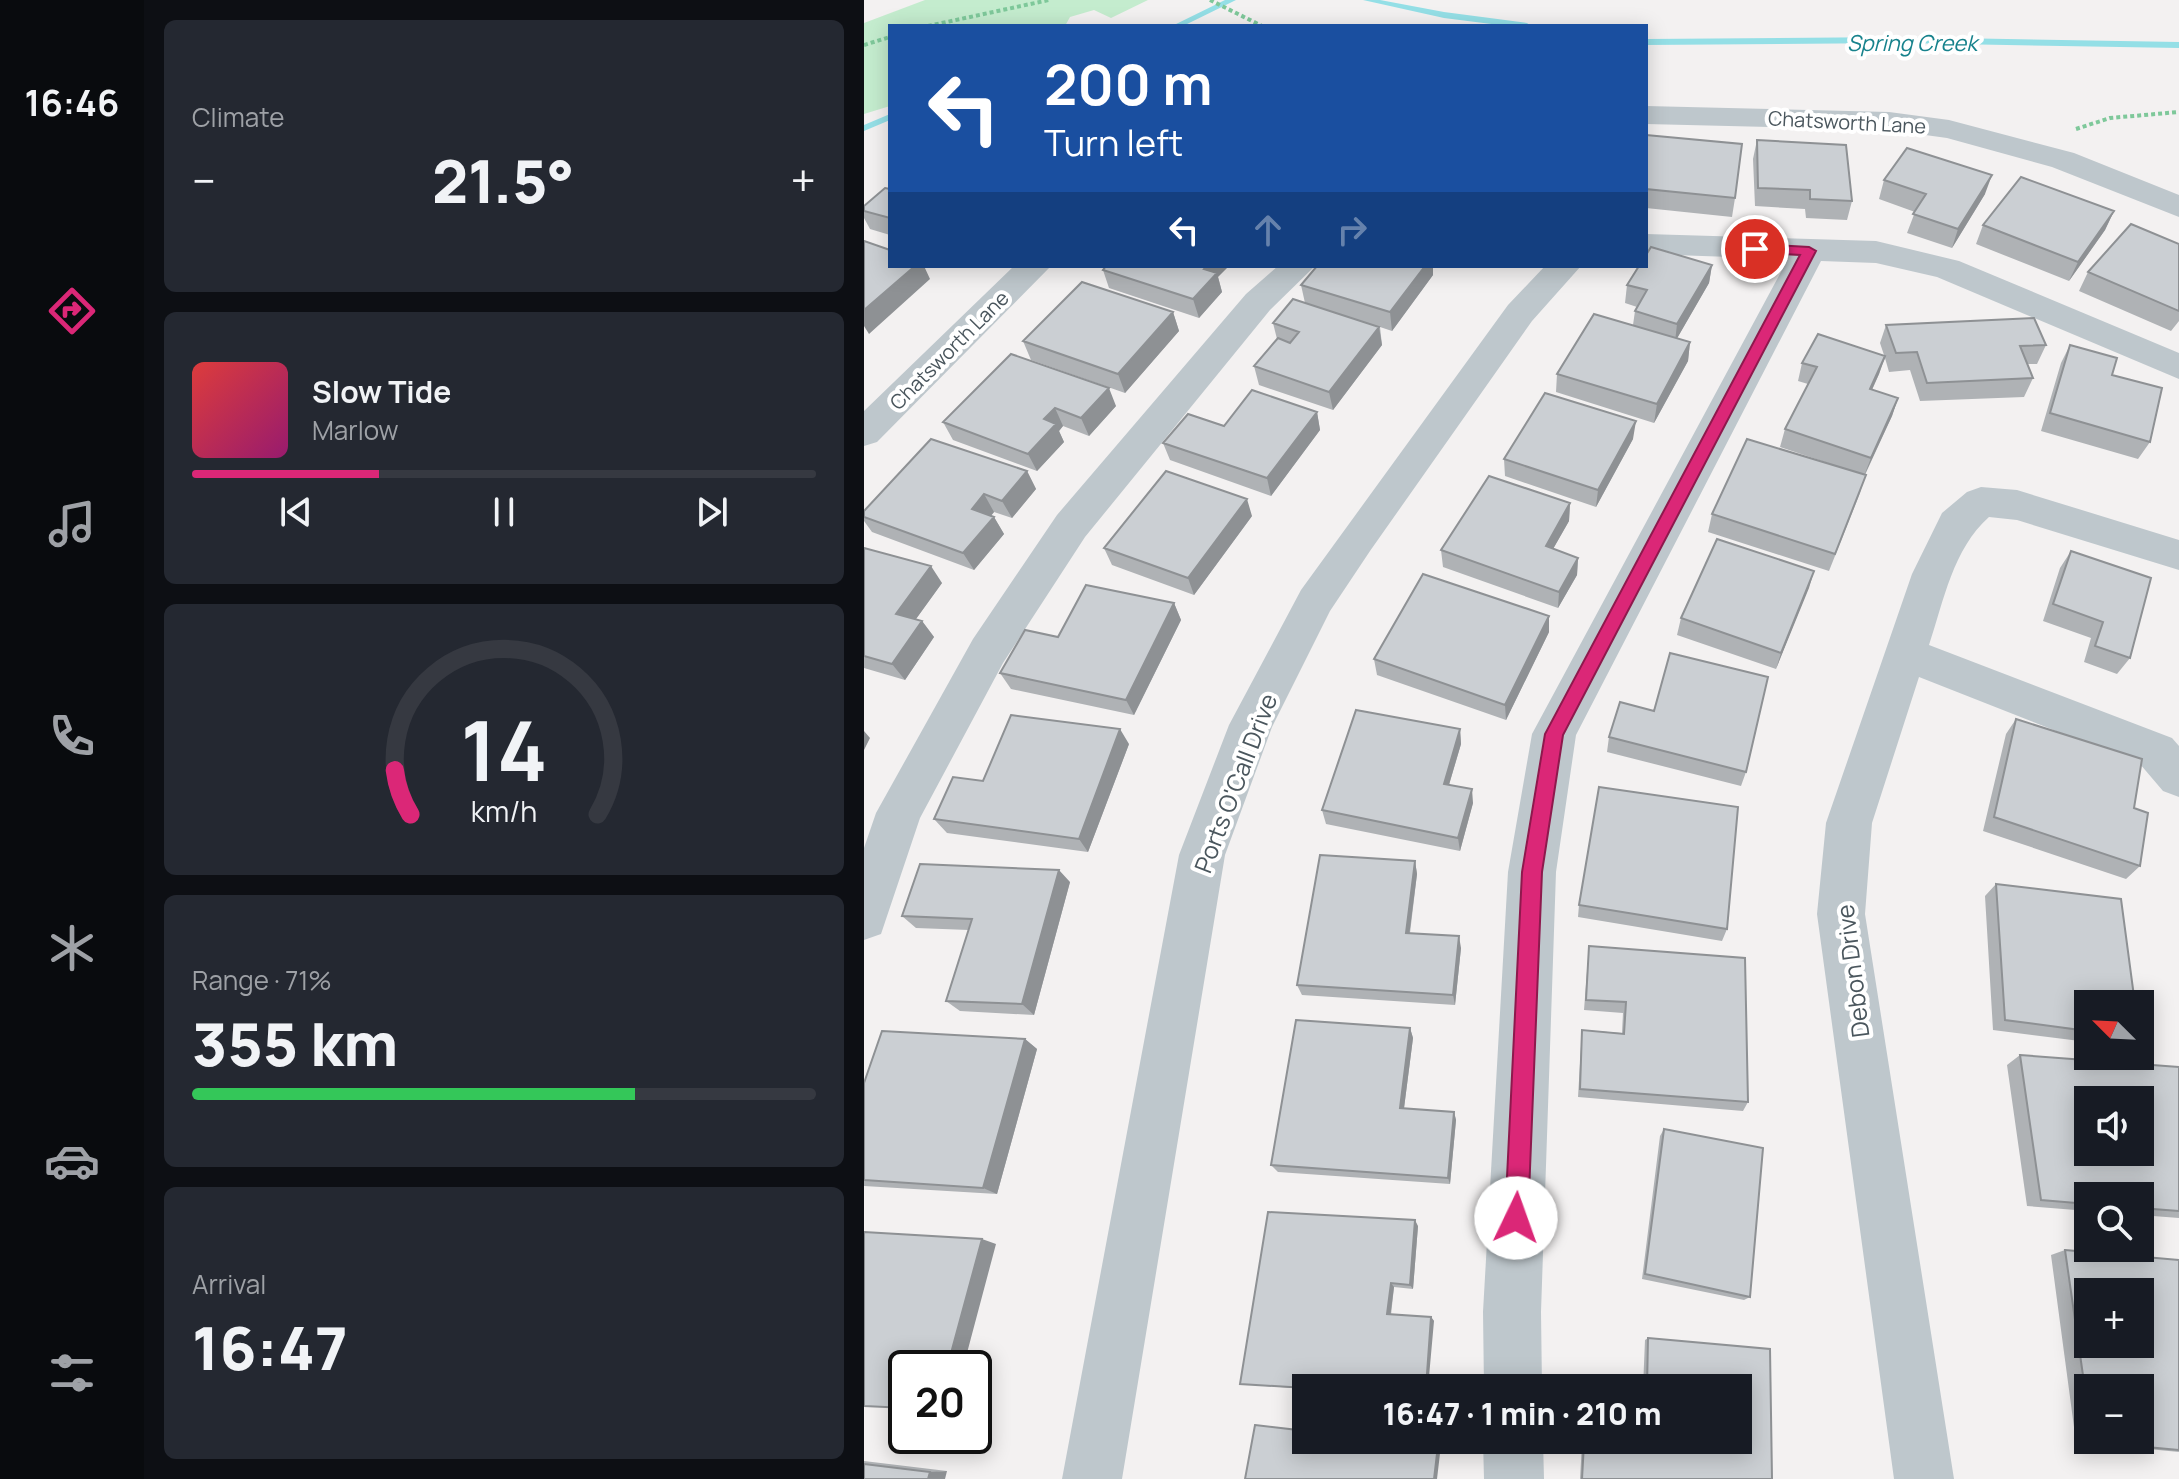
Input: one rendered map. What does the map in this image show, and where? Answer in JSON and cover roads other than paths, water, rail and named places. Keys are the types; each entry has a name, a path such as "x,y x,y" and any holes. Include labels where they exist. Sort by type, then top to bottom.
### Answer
{"street":[{"name":"Chatsworth Lane","path":"1648,115 1889,121 1949,129 2063,160 2179,207"},
{"path":"1648,244 1876,252 1947,269 2179,367"},
{"path":"1513,1374 1512,1312 1532,872 1554,734 1809,251"},
{"name":"Chatsworth Lane","path":"864,433 1032,268"},
{"path":"864,918 899,813 988,651 1063,538 1258,302 1296,268"},
{"name":"Ports O'Call Drive","path":"1092,1479 1202,855 1251,725 1315,601 1356,540 1520,313 1562,268"},
{"name":"Debon Drive","path":"1924,1479 1841,914 1849,823 1932,574 1956,524 1981,502 2017,505 2179,555"},
{"path":"1906,654 2156,751 2179,777"},
{"path":"1513,1454 1514,1479"}],"waterway":[{"path":"1180,24 1232,0"},
{"name":"Spring Creek","path":"1367,0 1512,24"},
{"name":"Spring Creek","path":"1648,42 1898,40 2179,45"},
{"path":"864,128 888,118"}]}
